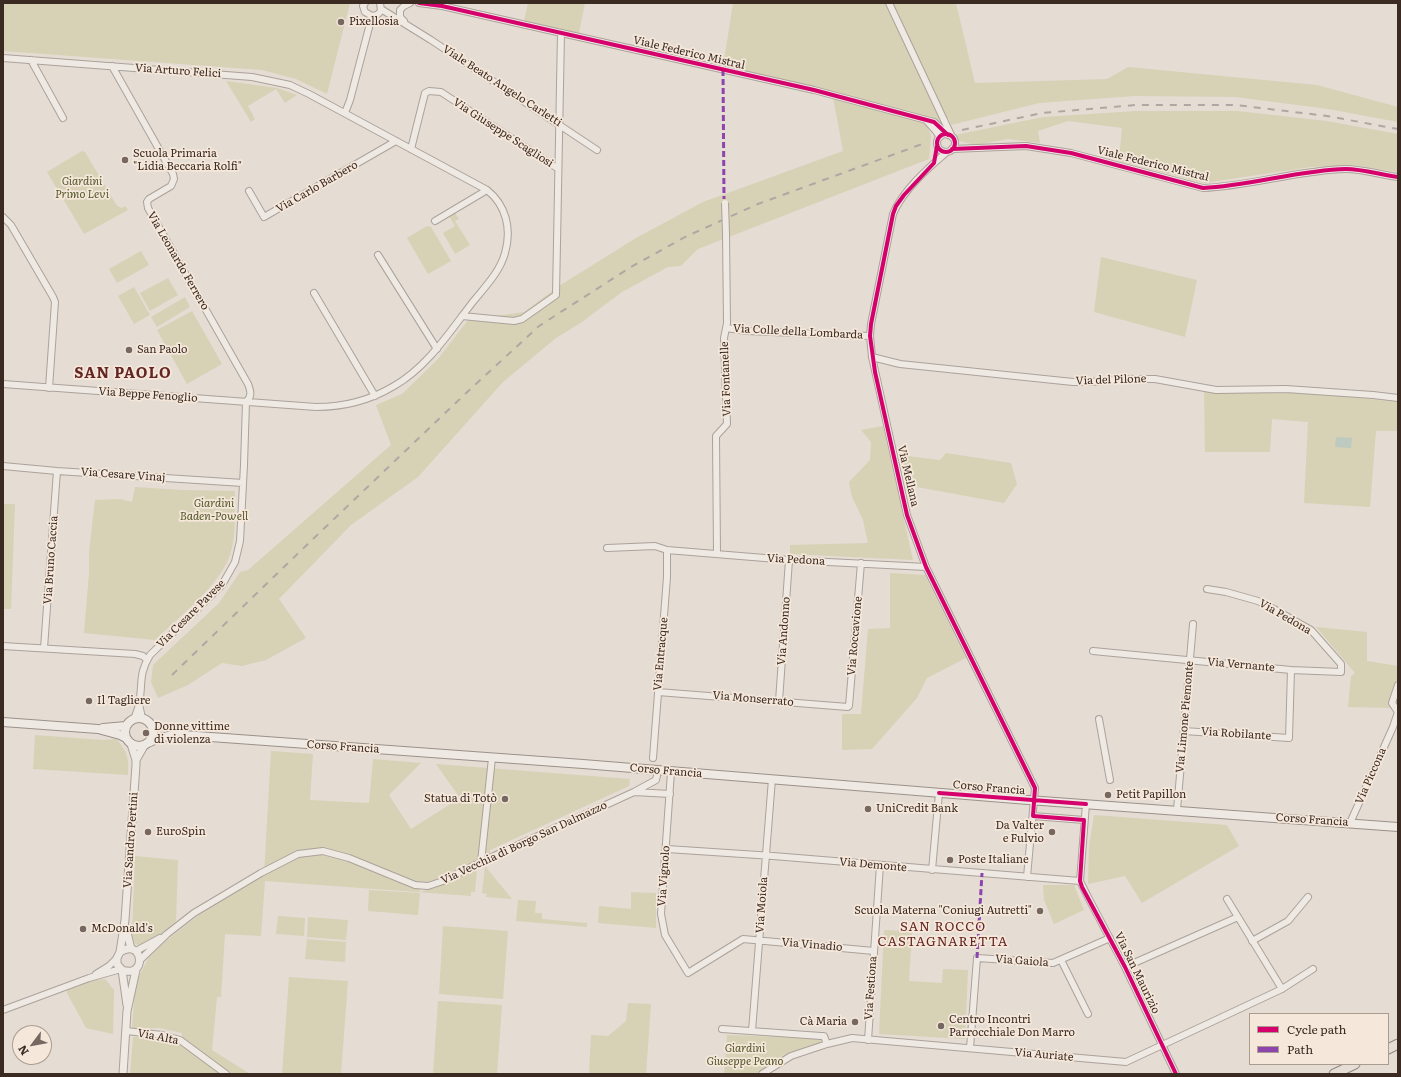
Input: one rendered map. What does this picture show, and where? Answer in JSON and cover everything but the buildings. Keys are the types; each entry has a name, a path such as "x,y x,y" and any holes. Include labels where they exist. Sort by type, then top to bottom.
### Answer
{"main road":[{"path":"3,722 98,729 120,734 128,741 139,747 147,744 154,734 150,722 138,718 128,723 126,726 98,729"},
{"path":"126,726 125,730 128,741"},
{"name":"Corso Francia","path":"152,726 174,734 939,793 1398,826"},
{"name":"Corso Francia","path":"147,744 156,739 174,734"},
{"path":"1334,1074 1353,1065"}],"street":[{"path":"364,3 365,12 372,16 377,15 381,6"},
{"path":"406,24 400,17 400,10 410,3"},
{"name":"Viale Federico Mistral","path":"419,3 442,6 814,90 934,122 952,138 974,147"},
{"path":"889,3 952,138 950,150 941,151 937,146"},
{"name":"Viale Beato Angelo Carletti","path":"381,6 597,150"},
{"path":"246,402 329,407 344,405 375,396 394,386 411,373 437,349 496,272 505,255 508,227 498,199 487,190 396,142 346,113 372,16"},
{"path":"558,168 561,33"},
{"name":"Via Arturo Felici","path":"3,58 252,77 290,85 346,113"},
{"path":"31,60 63,118"},
{"name":"Via Leonardo Ferrero","path":"112,66 173,174 174,179 171,186 149,198 147,202 148,208 248,384 250,398 246,402"},
{"name":"Via Giuseppe Scagliosi","path":"411,149 425,93 429,91 441,92 558,168 556,295 522,319 514,321 462,316"},
{"path":"925,119 940,137"},
{"path":"934,163 937,141 945,134 952,138"},
{"name":"Via Carlo Barbero","path":"249,192 264,217 396,142"},
{"name":"Viale Federico Mistral","path":"950,150 974,147 1026,146 1071,153 1203,188 1221,187 1326,170 1349,169 1398,178"},
{"name":"Via Mellana","path":"950,150 934,163 904,195 896,206 893,214 871,324 870,336 872,357 907,515 926,567 1036,788 1028,877"},
{"path":"435,221 487,190"},
{"name":"Via Fontanelle","path":"717,554 716,436 727,424 724,338 727,322 726,233 724,201"},
{"path":"3,217 11,225 55,302 48,388"},
{"path":"378,254 437,349"},
{"path":"314,293 375,396"},
{"name":"Via Colle della Lombarda","path":"726,328 747,331 870,336"},
{"name":"Via del Pilone","path":"872,357 900,364 1073,382 1155,379 1216,390 1286,389 1398,398"},
{"name":"Via Beppe Fenoglio","path":"3,384 246,402"},
{"name":"Via Cesare Pavese","path":"138,718 141,676 147,660 155,650 222,585 236,562 240,541 246,402"},
{"name":"Via Cesare Vinaj","path":"3,466 243,484"},
{"name":"Via Bruno Caccia","path":"44,648 57,471"},
{"name":"Via Pedona","path":"607,548 655,546 667,550 789,560 926,567"},
{"name":"Via Entracque","path":"653,758 667,576 667,550"},
{"name":"Via Andonno","path":"779,701 789,560"},
{"name":"Via Roccavione","path":"848,707 861,563"},
{"name":"Via Pedona","path":"1207,589 1226,592 1258,601 1274,609 1311,630 1341,664 1341,672 1291,670"},
{"name":"Via Limone Piemonte","path":"1177,810 1193,624"},
{"path":"3,646 135,654 142,656 147,660"},
{"name":"Via Vernante","path":"1093,651 1291,670"},
{"name":"Via Robilante","path":"1184,731 1289,738 1291,670"},
{"name":"Via Piccona","path":"1350,823 1398,712 1392,703 1398,685"},
{"name":"Via Monserrato","path":"658,692 848,707"},
{"path":"1099,719 1110,780"},
{"name":"Via Sandro Pertini","path":"118,955 125,920 136,760 128,741"},
{"name":"Via Sandro Pertini","path":"136,760 147,744"},
{"path":"481,862 492,758"},
{"name":"Via Vecchia di Borgo San Dalmazzo","path":"140,960 167,934 194,914 261,873 298,854 323,851 349,858 415,885 428,886 443,881 634,792 656,780 658,771"},
{"name":"Via Vignolo","path":"671,772 662,914 663,926 670,944 688,973"},
{"name":"Via Moiola","path":"752,1031 772,780"},
{"path":"634,792 670,794"},
{"path":"932,870 939,793"},
{"path":"1080,881 1086,804"},
{"path":"1033,816 1084,820"},
{"name":"Via Demonte","path":"667,849 1080,881"},
{"name":"Via Festiona","path":"868,1040 880,865"},
{"name":"Via San Maurizio","path":"1080,881 1126,967 1176,1074"},
{"path":"1252,941 1288,921 1308,897"},
{"path":"1227,899 1282,989"},
{"path":"1126,967 1238,917"},
{"name":"Via Sandro Pertini","path":"125,920 133,950"},
{"name":"Via Vecchia di Borgo San Dalmazzo","path":"133,950 167,934"},
{"name":"Via Gaiola","path":"970,1048 977,958 1050,964 1110,938"},
{"name":"Via Vinadio","path":"688,973 743,939 874,951"},
{"path":"89,978 109,966 125,949 133,950 139,955 139,966 136,970 127,1011 123,1074"},
{"path":"118,955 117,964 122,970 127,1011"},
{"path":"1061,960 1088,1014"},
{"name":"Via Auriate","path":"762,1074 791,1056 826,1044 850,1039 1126,1062 1282,989 1313,969"},
{"path":"3,1010 89,978 122,970 131,972 136,970"},
{"path":"722,1029 824,1036 826,1044"},
{"name":"Via Alta","path":"126,1031 162,1035 180,1040 226,1074"}],"green space":[{"path":"3,3 350,3 327,94 296,79 262,70 3,51"},
{"path":"528,3 585,3 579,33 524,21"},
{"path":"733,3 956,3 975,83 1107,79 1128,67 1317,85 1398,107 1398,122 1328,109 1235,97 1134,96 1039,103 951,125 949,118 927,125 931,136 929,159 698,249 681,266 668,267 622,292 582,322 556,338 503,382 418,477 351,525 279,599 306,638 266,660 242,666 222,663 188,685 158,698 151,682 153,665 219,603 240,572 248,570 391,445 376,405 402,394 438,359 468,320 524,312 559,286 636,238 703,202 843,151 832,92 723,67"},
{"path":"226,81 277,88 297,95 285,103 276,89 248,106 255,119 251,122"},
{"path":"1136,111 1237,111 1327,121 1398,134 1398,172 1354,165 1311,167 1204,183 1119,161 1122,128 1068,121 1038,131 1040,143 1008,139 976,145 959,141 955,135 1043,117"},
{"name":"Giardini Primo Levi","path":"82,151 85,152 117,206 122,208 125,206 128,210 84,234 47,172"},
{"path":"455,213 459,219 455,221 470,245 455,254 443,233 455,226 449,216"},
{"path":"427,226 431,227 451,261 428,274 407,238"},
{"path":"141,251 149,265 117,283 109,269"},
{"path":"1101,257 1197,280 1185,337 1094,312"},
{"path":"168,278 178,295 150,311 140,293"},
{"path":"134,287 150,315 134,324 118,296"},
{"path":"185,297 190,307 157,327 151,317"},
{"path":"192,311 222,364 187,384 157,330"},
{"path":"1204,392 1304,392 1398,402 1398,431 1376,431 1370,507 1304,503 1308,422 1272,419 1270,452 1205,452"},
{"path":"883,426 913,560 790,554 790,545 868,543 863,520 852,497 849,482 870,460 871,442 861,430"},
{"path":"946,453 1011,463 1017,484 1004,503 906,485 900,455 940,460"},
{"name":"Giardini Baden-Powell","path":"135,487 235,491 234,539 230,555 225,566 208,589 155,640 84,633 89,573 89,553 95,500 120,499 132,502"},
{"path":"3,504 15,504 11,609 3,609"},
{"path":"890,573 925,575 966,658 927,678 917,698 872,749 842,750 842,714 861,714 868,629 890,628"},
{"path":"1316,627 1367,632 1367,661 1398,666 1398,674 1390,708 1348,707 1351,676 1355,673"},
{"path":"35,735 103,740 116,739 127,756 128,775 33,769"},
{"path":"271,751 313,754 310,800 369,803 373,759 421,763 389,795 411,829 460,798 436,764 630,779 629,786 490,850 490,854 453,873 424,883 419,892 435,888 477,869 475,892 471,892 471,896 265,881 261,936 225,934 221,997 217,997 212,1050 250,1074 130,1074 133,1037 153,1037 183,1046 182,1033 159,1028 132,1029 135,984 149,957 162,944 209,907 264,875"},
{"path":"1094,815 1227,825 1239,846 1142,903 1125,876 1088,884 1089,846"},
{"path":"135,856 178,860 176,921 163,934 143,947 135,944 132,933"},
{"path":"485,866 512,899 486,897 487,894 482,893"},
{"path":"1043,885 1074,885 1084,910 1054,924 1044,900"},
{"path":"369,890 420,893 418,915 368,911"},
{"path":"631,892 656,893 656,928 598,923 599,906 631,909"},
{"path":"518,900 536,901 535,913 542,913 542,919 587,923 587,927 516,921"},
{"path":"278,916 305,918 304,936 276,934"},
{"path":"308,917 348,920 346,940 307,937"},
{"path":"443,926 508,931 503,999 439,994"},
{"path":"884,930 912,931 909,981 942,983 943,969 968,970 965,1039 879,1034"},
{"path":"307,939 346,942 345,962 305,959"},
{"path":"289,977 348,981 341,1074 282,1074"},
{"path":"105,979 114,990 113,1034 86,1028 67,993 67,990 94,980"},
{"path":"438,1001 502,1005 497,1074 433,1074"},
{"path":"628,1003 651,1004 646,1074 589,1074 591,1035 608,1036 626,1021"},
{"name":"Giardini Giuseppe Peano","path":"727,1035 810,1038 821,1040 820,1044 783,1055 755,1074 724,1074"}],"shaded area":[{"path":"1336,437 1352,438 1351,448 1335,447"}],"railway":[{"path":"962,130 1042,113 1136,105 1236,105 1327,116 1398,129"},
{"path":"172,675 463,396 539,326 631,267 685,237 758,204 925,143"}],"marked path":[{"path":"723,70 724,199"},
{"path":"977,958 982,873"}],"cycle path":[{"path":"419,3 442,6 814,90 934,122 948,135"},
{"path":"946,134 952,137 955,143 952,149 946,152 940,149 937,143 940,137 946,134"},
{"path":"937,146 934,163 904,195 896,206 893,214 871,324 870,336 875,372 907,515 926,567 1035,788 1033,816 1084,820 1080,881 1082,887 1125,967 1176,1074"},
{"path":"952,149 1026,146 1071,153 1203,188 1221,187 1328,170 1359,170 1398,177"},
{"path":"939,793 1086,804"}],"place":[{"name":"Pixellosia","path":"341,22"},
{"name":"Scuola Primaria \"Lidia Beccaria Rolfi\"","path":"125,160"},
{"name":"San Paolo","path":"129,350"},
{"name":"Il Tagliere","path":"89,701"},
{"name":"Donne vittime di violenza","path":"146,733"},
{"name":"Petit Papillon","path":"1108,795"},
{"name":"Statua di Totò","path":"505,799"},
{"name":"UniCredit Bank","path":"868,809"},
{"name":"EuroSpin","path":"148,832"},
{"name":"Da Valter e Fulvio","path":"1052,832"},
{"name":"Poste Italiane","path":"950,860"},
{"name":"Scuola Materna \"Coniugi Autretti\"","path":"1040,911"},
{"name":"McDonald's","path":"83,929"},
{"name":"Cà Maria","path":"855,1022"},
{"name":"Centro Incontri Parrocchiale Don Marro","path":"941,1026"}],"district":[{"name":"SAN PAOLO","path":"123,374"},
{"name":"SAN ROCCO CASTAGNARETTA","path":"943,934"}]}
